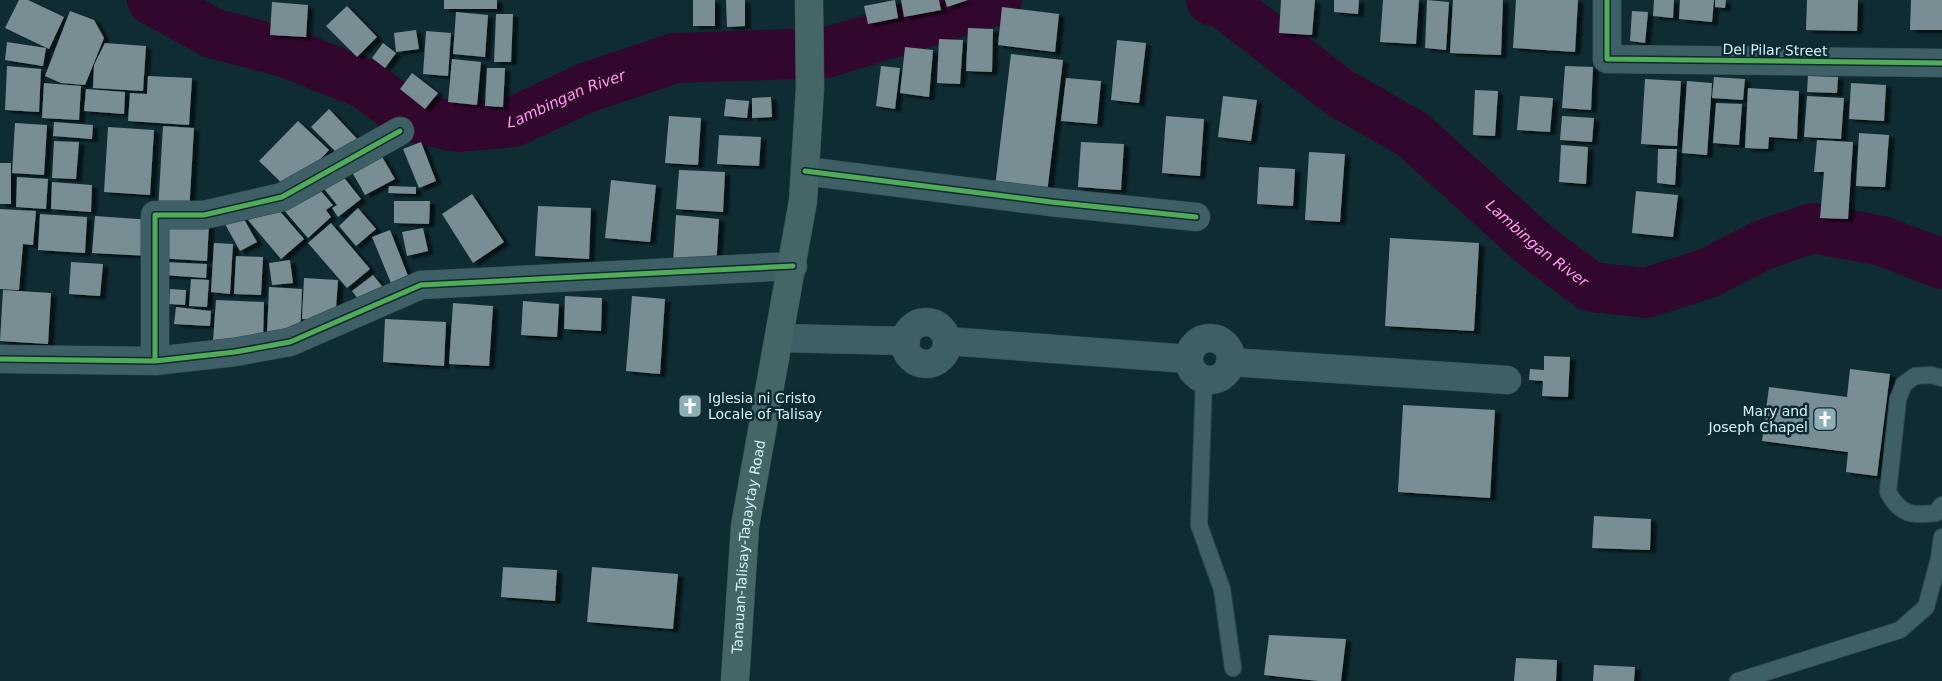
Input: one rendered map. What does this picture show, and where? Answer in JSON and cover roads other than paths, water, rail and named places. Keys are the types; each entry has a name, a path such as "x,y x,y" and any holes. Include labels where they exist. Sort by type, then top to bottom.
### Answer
{"main road":[{"name":"Tanauan-Talisay-Tagaytay Road","path":"735,681 745,526 803,202 810,88 809,13"}],"street":[{"name":"Del Pilar Street","path":"1607,0 1608,58 1942,63"},
{"path":"155,361 155,215 204,215 282,197 400,131"},
{"path":"805,171 1051,202 1196,217"},
{"path":"0,359 155,361 235,352 290,342 421,285 792,266"},
{"path":"779,338 906,340 911,328 923,322 930,322 942,328 946,334 947,341 1196,369 1211,380 1224,375 1230,362 1230,355 1223,343 1211,338 1204,339 1193,346 1196,369"},
{"path":"1230,362 1507,380"}],"lane":[{"path":"1196,369 1199,525 1222,589 1233,668"},
{"path":"1942,378 1931,375 1915,376 1904,384 1898,398 1888,492 1894,505 1905,512 1918,516 1936,513 1942,505"},
{"path":"1738,681 1900,630 1926,608 1941,560 1942,537"}],"waterway":[{"name":"Lambingan River","path":"152,0 212,33 288,53 365,84 410,117 458,127 513,122 586,88 675,58 826,53 997,0"},
{"name":"Lambingan River","path":"1211,0 1224,4 1340,93 1412,134 1537,247 1591,287 1646,293 1708,273 1763,245 1813,228 1882,241 1942,264"}],"place":[{"name":"Iglesia ni Cristo Locale of Talisay","path":"690,406"},
{"name":"Mary and Joseph Chapel","path":"1825,419"}]}
